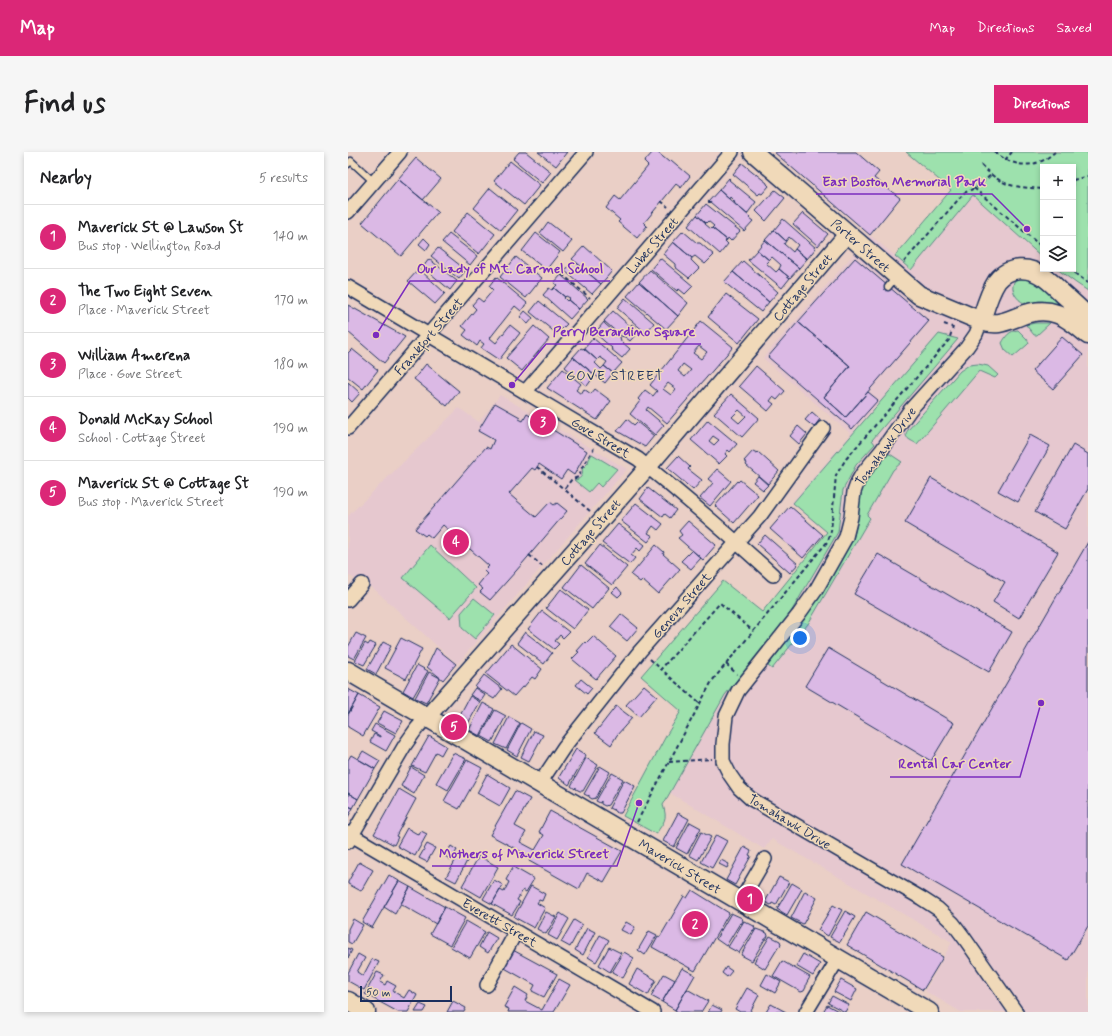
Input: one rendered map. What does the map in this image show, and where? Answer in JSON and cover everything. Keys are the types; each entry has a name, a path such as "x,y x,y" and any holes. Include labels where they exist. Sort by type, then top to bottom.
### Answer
{"main road":[{"name":"Porter Street","path":"753,152 896,276 922,296 989,323 1001,323 1030,313 1048,312 1057,314 1070,320 1088,335"},
{"path":"981,321 988,298 994,286 1001,277 1010,271 1021,269 1044,277 1088,317"},
{"path":"994,286 994,302 998,308 1003,313 1020,316"},
{"name":"Maverick Street","path":"348,671 929,1012"}],"street":[{"path":"348,212 400,152"},
{"name":"Frankfort Street","path":"348,428 586,152"},
{"name":"Lubec Street","path":"525,392 732,152"},
{"name":"Cottage Street","path":"349,837 417,728 648,467 848,233"},
{"name":"Gove Street","path":"348,287 638,458 737,542 773,575"},
{"name":"Tomahawk Drive","path":"981,321 976,334 967,347 910,410 889,441 858,481 854,492 851,516 846,537 816,590 799,614 738,691 726,716 723,759 730,775 739,788 751,799 922,898 938,909 965,939 1016,1012"},
{"name":"Geneva Street","path":"540,783 564,747 640,651 760,516 823,428"},
{"path":"348,600 362,584"},
{"name":"Everett Street","path":"349,837 516,932 652,1012"},
{"path":"740,902 765,859"},
{"path":"488,985 516,932"},
{"path":"806,1012 838,959"}],"lane":[{"path":"348,164 351,161 374,182"}],"path":[{"path":"995,152 1005,160 1017,164 1039,162 1055,152"},
{"path":"1005,160 1012,152"},
{"path":"981,165 1001,182 1014,186 1040,189"},
{"path":"896,276 957,200 964,193 982,183 991,175"},
{"path":"1076,179 1088,176"},
{"path":"974,188 1040,245"},
{"path":"661,201 670,208"},
{"path":"1073,272 1088,283"},
{"path":"562,274 591,299"},
{"path":"637,822 712,681 828,541 831,531 836,476 846,458 949,340 952,327"},
{"path":"564,489 572,478 578,477 594,447"},
{"path":"538,467 592,513"},
{"path":"529,555 544,568"},
{"path":"661,669 720,603 754,631"},
{"path":"640,651 700,703"},
{"path":"669,762 723,759"}],"shaded area":[{"path":"973,195 1040,255 1040,272 1061,272 1088,291 1088,1012 961,1012 925,991 952,942 772,839 764,849 670,793 693,751 666,736 699,681 762,612 826,533 791,503 851,434 763,358 870,235 911,269"},
{"path":"500,395 627,469 457,664 374,589 348,575 348,516 459,408 479,422"}],"green space":[{"path":"906,152 1088,152 1088,291 1061,272 1076,272 1076,164 1040,164 1040,255 973,195 911,270 895,256 951,190"},
{"path":"1024,276 1034,280 1071,312 1048,302 1021,302 1015,294 1013,285 1016,280"},
{"path":"1035,323 1050,323 1037,335 1034,335 1026,325"},
{"path":"1018,330 1029,343 1013,357 1005,350 1002,343 1008,334 1012,331"},
{"path":"939,334 958,339 872,440 875,444 856,465 843,490 838,532 791,612 725,695 663,805 665,817 656,834 623,816 681,711 641,676 723,581 762,612 827,532 793,503"},
{"path":"978,364 988,366 998,375 995,378 979,371 917,444 908,438 906,433 908,430 960,371 969,365"},
{"path":"592,454 617,469 601,487 597,483 589,492 574,480 581,477 582,469 588,463"},
{"path":"887,454 890,454 902,462 893,470 867,515 870,518 808,624 772,669 768,666 769,664 805,618 853,539 858,520 858,502 864,483"},
{"path":"430,545 476,588 450,618 403,578"},
{"path":"474,598 495,615 475,639 462,628 461,613"}],"building":[{"path":"519,152 526,152 551,172 542,183 513,159"},
{"path":"538,152 567,152 556,166"},
{"path":"653,152 657,152 669,162 671,160 690,176 681,188 676,184 644,223 647,226 637,238 618,222 620,220 606,208 615,196 620,200 648,166 644,162"},
{"path":"774,152 856,152 879,172 874,178 900,198 870,235"},
{"path":"416,158 441,179 423,200 398,179"},
{"path":"510,161 540,185 524,205 494,181"},
{"path":"742,163 769,186 762,194 760,193 758,195 733,174"},
{"path":"729,178 729,180 756,202 747,214 735,204 730,197 729,199 719,190"},
{"path":"398,179 438,212 401,256 362,223"},
{"path":"490,188 517,210 501,230 474,208"},
{"path":"719,190 753,221 744,231 710,202 708,202"},
{"path":"775,190 785,198 766,221 756,211"},
{"path":"706,204 740,231 731,241 728,238 727,240 712,228 714,226 708,221 706,223 697,215"},
{"path":"468,212 495,234 479,254 452,232"},
{"path":"803,213 828,234 818,246 793,224"},
{"path":"697,215 711,229 712,228 727,240 725,241 728,244 720,254 688,226"},
{"path":"783,219 816,248 807,259 795,249 798,245 789,237 786,241 774,230"},
{"path":"548,222 572,241 563,252 540,233"},
{"path":"774,230 786,241 784,244 793,252 795,249 807,259 799,268 765,240"},
{"path":"683,231 714,255 705,264 695,256 692,258 673,242"},
{"path":"536,233 560,252 546,270 522,251"},
{"path":"449,234 477,256 470,265 442,242"},
{"path":"424,238 430,244 426,250 419,244"},
{"path":"765,240 799,268 790,278 779,269 781,265 772,257 769,260 757,250"},
{"path":"673,242 692,258 691,260 699,268 689,278 675,267 675,264 663,254"},
{"path":"584,246 612,271 601,284 572,259"},
{"path":"438,248 466,270 459,279 431,256"},
{"path":"757,250 769,260 766,263 776,272 779,269 790,278 782,288 748,260"},
{"path":"516,257 542,278 526,298 500,277"},
{"path":"660,258 693,286 685,294 679,289 677,291 651,269"},
{"path":"855,258 929,321 846,417 824,397 850,366 798,322"},
{"path":"429,259 457,281 450,290 423,267"},
{"path":"743,261 778,292 769,302 733,272"},
{"path":"572,262 574,264 576,262 601,284 592,294 565,271"},
{"path":"419,269 445,293 435,304 408,281"},
{"path":"650,270 688,303 678,316 639,282"},
{"path":"733,272 769,302 761,312 724,282"},
{"path":"561,275 588,299 579,309 568,300 570,298 565,297 554,288 557,285 554,283"},
{"path":"496,277 527,303 521,311 515,306 490,338 496,343 510,325 520,333 499,360 481,348 484,344 480,341 477,346 463,335 467,330 462,326 476,309 472,305 478,298 483,302 493,290 489,286"},
{"path":"639,282 678,316 666,329 627,296"},
{"path":"549,288 552,290 554,288 565,297 564,298 567,301 568,300 579,309 570,319 543,295"},
{"path":"726,294 758,319 739,343 708,317"},
{"path":"625,298 654,323 646,333 617,308"},
{"path":"539,301 567,324 557,334 530,312"},
{"path":"348,305 405,337 384,363 348,332"},
{"path":"525,311 533,318 528,324 520,317"},
{"path":"613,311 630,326 632,324 639,331 630,341 621,336 604,321"},
{"path":"701,321 733,347 667,423 648,407 646,410 664,425 655,435 630,414 640,401 638,399 645,390 653,396 657,391 650,385","holes":["699,346 707,352 701,359 693,353","683,364 691,370 685,377 678,371","668,383 676,389 671,395 663,389"]},
{"path":"604,322 630,349 622,358 596,334 594,334"},
{"path":"798,322 850,366 824,397 846,417 868,392 878,400 852,429 768,357"},
{"path":"534,326 549,339 522,371 506,358"},
{"path":"1062,337 1083,355 1053,389 1032,371"},
{"path":"593,338 622,363 613,373 604,366 607,362 600,357 597,360 584,349"},
{"path":"581,348 584,348 597,360 595,363 601,369 604,366 613,373 605,383 573,357"},
{"path":"352,349 378,370 363,389 348,377 348,353"},
{"path":"573,357 595,375 587,386 565,367"},
{"path":"426,364 459,391 447,406 414,379"},
{"path":"756,366 785,391 777,400 773,397 770,401 774,404 768,411 739,386"},
{"path":"563,369 581,384 576,390 581,394 584,389 591,394 595,389 611,401 597,420 547,388"},
{"path":"348,382 360,393 352,402 348,398"},
{"path":"731,394 759,418 742,437 714,413","holes":["739,410 746,416 739,423 732,417"]},
{"path":"495,403 520,417 519,419 523,421 527,414 587,451 574,475 567,470 561,479 539,464 535,470 532,468 509,494 536,517 550,502 554,505 557,503 567,511 490,600 480,592 483,589 478,585 487,574 484,571 489,566 443,525 432,538 427,534 425,536 415,529 486,447 490,449 494,440 478,431"},
{"path":"812,412 820,419 814,427 805,420"},
{"path":"627,419 634,425 637,422 654,436 645,447 617,431"},
{"path":"708,420 737,444 730,452 728,450 725,454 727,456 719,464 691,440","holes":["713,436 719,440 714,445 709,441"]},
{"path":"798,426 807,434 799,444 790,436"},
{"path":"1030,435 1050,446 1018,502 998,491"},
{"path":"1073,445 1088,454 1088,489 1065,529 1035,512"},
{"path":"753,451 758,452 779,471 768,484 746,465 747,463 744,461"},
{"path":"678,456 690,467 688,469 702,480 693,490 667,468"},
{"path":"717,469 731,481 710,506 700,498 713,483 708,479"},
{"path":"758,476 768,485 763,490 753,482"},
{"path":"931,478 1058,552 1019,618 993,602 1005,582 905,523"},
{"path":"740,480 758,495 734,523 715,506 737,481 738,482"},
{"path":"648,488 676,510 670,518 665,514 663,517 640,499"},
{"path":"636,503 663,524 658,530 653,526 648,533 653,536 648,542 621,521"},
{"path":"790,506 823,535 803,558 770,529"},
{"path":"688,521 716,545 703,560 678,538 682,535 679,531"},
{"path":"618,524 645,545 640,551 637,548 631,555 635,558 630,564 602,543"},
{"path":"765,535 798,564 790,573 757,544"},
{"path":"1088,542 1088,926 1068,960 902,864"},
{"path":"600,545 627,567 612,585 585,564"},
{"path":"656,545 664,552 663,554 680,569 658,594 642,580 640,582 631,575"},
{"path":"692,550 701,558 691,569 681,561"},
{"path":"878,554 1012,632 989,672 854,594"},
{"path":"581,565 609,588 592,609 564,587"},
{"path":"617,587 622,593 618,597 612,592"},
{"path":"561,589 588,610 573,629 546,608"},
{"path":"542,611 569,632 563,638 560,635 555,641 559,644 554,649 528,629"},
{"path":"621,614 638,628 627,641 610,627"},
{"path":"525,632 552,653 544,664 517,643"},
{"path":"356,633 366,638 354,659 348,656 348,647"},
{"path":"593,636 616,656 596,679 572,659 579,652 577,651 585,642 586,643"},
{"path":"401,638 422,649 406,679 385,668"},
{"path":"370,642 376,645 364,665 355,661 365,643 368,645"},
{"path":"383,642 391,646 376,674 367,669"},
{"path":"511,644 542,669 535,679 532,677 514,696 486,674"},
{"path":"436,648 456,664 443,680 427,667"},
{"path":"828,648 954,723 931,761 805,686"},
{"path":"417,665 428,671 413,697 403,691"},
{"path":"429,672 440,678 426,703 415,698"},
{"path":"484,675 502,689 494,699 475,687"},
{"path":"581,679 592,688 587,694 576,685"},
{"path":"644,685 657,696 639,717 626,705"},
{"path":"475,688 485,695 481,701 470,695"},
{"path":"348,689 359,695 348,714"},
{"path":"359,695 380,707 363,736 348,727 348,715"},
{"path":"470,696 480,702 466,727 456,722"},
{"path":"483,703 494,709 480,736 469,730"},
{"path":"616,706 632,718 617,735 611,745 595,733"},
{"path":"495,710 506,716 492,742 481,736"},
{"path":"384,711 403,721 396,733 377,723"},
{"path":"509,717 520,723 506,749 495,744"},
{"path":"521,723 531,729 517,756 507,750"},
{"path":"375,724 395,735 386,751 370,742 374,734 380,737 371,731"},
{"path":"534,731 543,735 529,761 521,757"},
{"path":"429,736 446,746 441,755 436,752 425,772 412,766"},
{"path":"576,749 586,755 569,785 565,782 566,781 560,779 559,777"},
{"path":"363,751 380,761 375,769 358,759"},
{"path":"453,753 466,759 448,790 436,783"},
{"path":"351,755 375,769 358,799 348,793 348,760"},
{"path":"586,758 598,765 583,791 580,791 576,789 576,787 575,789 571,786"},
{"path":"467,760 482,768 459,809 444,801"},
{"path":"600,766 610,772 596,798 592,799 589,795 584,794"},
{"path":"411,767 424,775 414,794 401,786"},
{"path":"612,773 623,779 608,805 605,806 601,804 601,801 600,803 596,801"},
{"path":"487,774 510,788 500,806 477,793"},
{"path":"624,780 635,786 621,813 617,813 613,809 609,808"},
{"path":"399,789 416,799 396,836 398,837 394,845 374,834"},
{"path":"515,791 530,799 515,826 526,832 520,842 535,850 544,835 539,832 550,811 622,851 604,882 587,873 579,889 529,861 531,857 490,835"},
{"path":"348,793 358,799 353,808 348,806"},
{"path":"348,806 353,808 348,817"},
{"path":"678,813 689,819 674,847 663,841"},
{"path":"690,822 701,828 687,854 676,848"},
{"path":"407,828 419,835 421,831 427,834 415,856 397,846"},
{"path":"701,832 711,837 698,860 689,855"},
{"path":"716,835 727,841 712,868 701,862"},
{"path":"427,844 435,848 427,862 419,858"},
{"path":"451,846 457,850 451,860 445,856"},
{"path":"744,847 751,851 749,855 751,856 735,885 726,880"},
{"path":"459,854 468,859 456,882 446,877"},
{"path":"479,856 498,867 481,897 462,886"},
{"path":"721,860 729,864 727,868 719,864"},
{"path":"359,862 373,870 361,891 348,884"},
{"path":"513,867 534,879 526,892 523,890 517,900 520,902 512,915 492,904 500,890 504,892 509,882 506,880"},
{"path":"389,875 399,881 372,928 362,922"},
{"path":"779,877 789,882 776,905 772,903 771,905 765,902"},
{"path":"494,880 503,885 492,904 483,899"},
{"path":"399,881 410,887 395,914 384,907"},
{"path":"792,883 802,889 787,915 777,909"},
{"path":"531,886 545,894 542,901 539,900 537,903 545,908 534,928 514,917"},
{"path":"410,887 445,907 436,924 401,904"},
{"path":"692,890 729,913 695,971 652,947 658,936 660,937 684,896 687,898"},
{"path":"805,891 817,898 803,924 791,918"},
{"path":"833,905 842,910 828,936 818,930"},
{"path":"445,907 465,918 450,945 430,934"},
{"path":"845,911 855,917 840,942 830,937"},
{"path":"546,912 556,917 546,934 537,929"},
{"path":"866,912 943,957 923,990 847,945"},
{"path":"560,913 569,919 557,940 548,935"},
{"path":"731,913 742,918 743,921 741,924 740,923 726,946 716,939"},
{"path":"353,919 363,925 352,944 348,942 348,929"},
{"path":"574,920 582,925 570,947 561,942"},
{"path":"466,921 485,932 470,958 451,947"},
{"path":"744,921 754,926 755,929 739,953 728,947"},
{"path":"626,922 635,927 631,935 621,930"},
{"path":"587,928 595,932 583,955 575,950"},
{"path":"756,929 767,933 768,936 752,961 741,955"},
{"path":"649,931 657,935 645,955 638,950"},
{"path":"487,932 497,938 488,953 479,947"},
{"path":"600,935 609,940 596,962 588,957"},
{"path":"770,936 780,941 781,944 765,969 754,962"},
{"path":"609,947 621,953 610,972 599,965"},
{"path":"348,948 352,950 348,958"},
{"path":"511,949 557,974 544,997 532,991 535,985 501,966"},
{"path":"624,952 634,958 623,978 612,972"},
{"path":"358,954 365,958 357,972 363,976 372,959 379,962 364,990 348,981 348,973"},
{"path":"803,954 820,964 813,976 796,966"},
{"path":"782,961 810,977 804,991 801,992 773,976"},
{"path":"726,967 732,971 727,977 722,973"},
{"path":"682,968 695,975 675,1010 662,1002"},
{"path":"637,969 656,980 648,995 629,984"},
{"path":"377,972 384,975 380,982 385,985 387,981 396,986 393,991 404,998 409,990 417,995 408,1012 398,1012 365,994"},
{"path":"664,974 675,980 662,1002 651,996"},
{"path":"767,974 781,982 775,993 761,985"},
{"path":"559,979 570,985 554,1012 508,1012 509,1009 504,1007 515,987 528,995 525,1001 542,1010"},
{"path":"841,980 857,989 851,1001 834,992"},
{"path":"747,988 759,995 750,1012 740,1012 735,1009"},
{"path":"687,989 708,1001 701,1012 678,1012 675,1010"},
{"path":"832,996 849,1005 845,1012 828,1003"},
{"path":"453,1001 466,1008 464,1012 447,1012"},
{"path":"420,1004 427,1007 424,1012 415,1012"},
{"path":"771,1004 786,1012 766,1012"},
{"path":"712,1005 722,1010 721,1012 708,1012"},
{"path":"827,1005 840,1012 823,1012"}],"place":[{"name":"East Boston Memorial Park","path":"1027,229"},
{"name":"Our Lady of Mt. Carmel School","path":"376,335"},
{"name":"Perry Berardino Square","path":"512,385"},
{"name":"William Amerena","path":"543,422"},
{"name":"Donald McKay School","path":"456,542"},
{"name":"Rental Car Center","path":"1041,703"},
{"name":"Maverick St @ Cottage St","path":"454,727"},
{"name":"Mothers of Maverick Street","path":"639,803"},
{"name":"Maverick St @ Lawson St","path":"750,899"},
{"name":"The Two Eight Seven","path":"695,924"}],"district":[{"name":"GOVE STREET","path":"615,375"}]}
